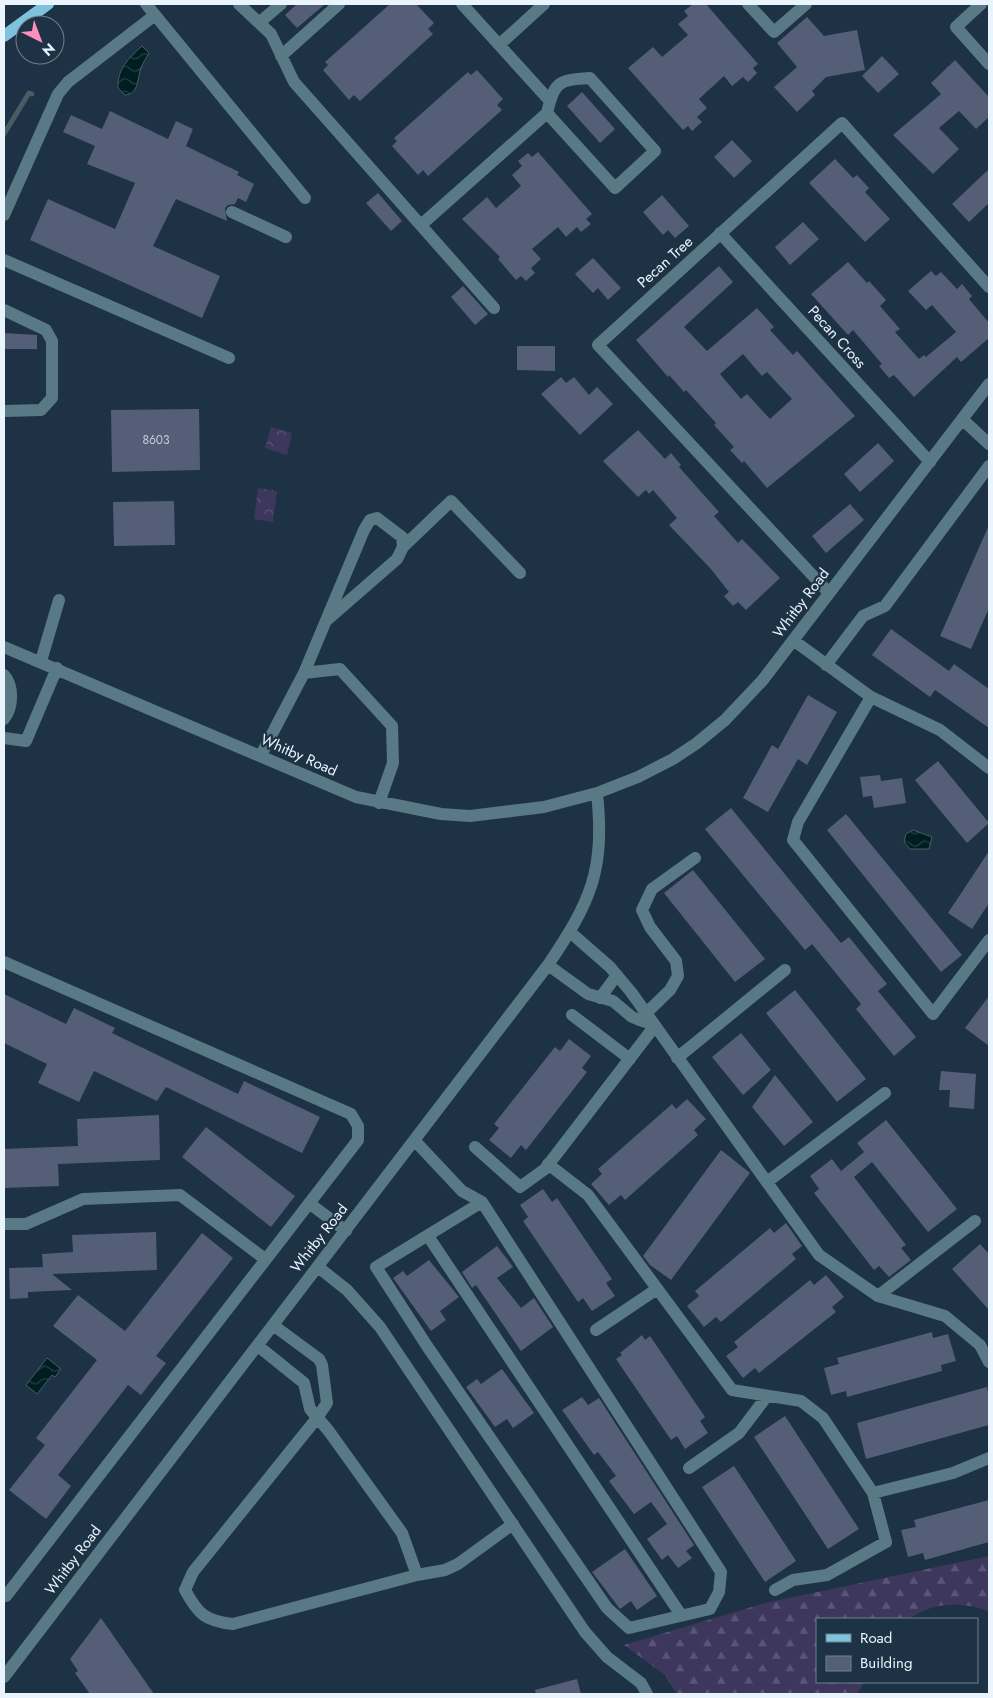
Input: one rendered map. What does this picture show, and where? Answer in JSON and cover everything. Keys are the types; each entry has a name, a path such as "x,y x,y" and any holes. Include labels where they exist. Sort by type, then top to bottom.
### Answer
{"main road":[{"path":"4,36 48,4"}],"street":[{"path":"146,4 304,198"},
{"path":"239,4 271,34 294,82 494,308"},
{"path":"260,22 281,4"},
{"path":"281,56 340,4"},
{"path":"421,225 548,107 553,90 566,79 590,78 655,151 615,188 548,107 499,45 462,4"},
{"path":"499,45 544,4"},
{"path":"748,4 774,32 806,4"},
{"path":"981,4 956,27 989,64"},
{"path":"4,215 58,94 68,82 154,15"},
{"name":"Pecan Tree","path":"829,593 598,345 842,123 989,287"},
{"path":"232,212 286,237"},
{"name":"Pecan Cross","path":"720,233 930,462"},
{"path":"4,260 229,358"},
{"path":"4,310 46,330 52,341 52,398 42,410 4,411"},
{"name":"Whitby Road","path":"4,647 262,755 318,783 379,803 440,814 470,816 544,807 597,793 638,777 697,743 725,720 762,681 989,384"},
{"path":"962,419 989,444"},
{"path":"826,665 863,616 885,606 989,466"},
{"path":"327,620 397,559 403,547 451,501 520,573"},
{"path":"262,755 304,673 370,520 377,518 402,537 403,547"},
{"path":"41,661 59,600"},
{"path":"793,640 871,697 940,730 989,768"},
{"path":"4,738 26,741 56,668"},
{"path":"304,673 340,670 392,726 393,763 379,803"},
{"path":"4,675 11,685 11,693 8,714 4,720"},
{"path":"871,697 798,822 793,840 933,1014 989,940"},
{"name":"Whitby Road","path":"4,1677 548,965 570,932 588,898 595,876 600,828 597,793"},
{"path":"643,1016 670,990 678,976 676,961 650,927 642,910 652,889 695,858"},
{"path":"570,932 618,975 643,1016 654,1027 677,1058 819,1255 878,1296 945,1316 980,1344 989,1362"},
{"path":"4,962 351,1114 358,1126 358,1140 6,1596 4,1596"},
{"path":"548,965 588,994 613,1001 643,1016"},
{"path":"677,1058 785,970"},
{"path":"600,998 618,975"},
{"path":"572,1015 630,1059"},
{"path":"475,1147 520,1187 548,1164 654,1027"},
{"path":"767,1182 885,1093"},
{"path":"415,1141 462,1191 482,1202 721,1572 719,1592 710,1609 629,1628 607,1608 427,1346 376,1267 482,1202"},
{"path":"548,1164 588,1195 732,1390 801,1401 823,1418 873,1493 886,1542 827,1575 793,1580 775,1590"},
{"path":"4,1224 26,1224 83,1199 180,1195 265,1259"},
{"path":"309,1203 346,1231"},
{"path":"878,1296 975,1221"},
{"path":"428,1236 681,1615"},
{"path":"318,1267 347,1290 380,1327 585,1632 607,1657 641,1683 647,1694"},
{"path":"596,1330 657,1289"},
{"path":"274,1325 319,1359 324,1375 327,1403 193,1572 185,1590 195,1610 213,1622 233,1624 445,1570 458,1564 513,1524"},
{"path":"258,1346 304,1383 310,1409 402,1533 417,1576"},
{"path":"304,1383 324,1375"},
{"path":"689,1468 739,1433 767,1396"},
{"path":"873,1493 953,1473 989,1458"}],"green space":[{"path":"271,427 292,433 287,455 265,448"},
{"path":"258,488 277,491 273,522 254,519"},
{"path":"989,1556 989,1612 969,1606 948,1605 927,1609 911,1618 816,1618 816,1683 863,1683 857,1694 677,1694 665,1675 624,1645 765,1603"}],"water":[{"path":"142,46 149,53 141,68 135,89 130,94 125,95 118,88 120,75 128,60"},
{"path":"913,830 932,837 929,849 910,849 904,842 906,834"},
{"path":"47,1358 61,1369 55,1377 52,1375 37,1394 26,1385"}],"building":[{"path":"297,4 325,4 297,28 285,15"},
{"path":"390,4 416,4 434,23 428,29 433,34 360,101 354,95 349,100 323,70 328,65 325,62"},
{"path":"693,4 706,4 758,64 753,68 757,73 748,82 743,77 732,86 724,76 699,99 707,108 697,117 702,122 692,131 688,126 683,130 628,68 653,47 662,57 688,35 678,24 688,16 684,11"},
{"path":"807,17 824,36 857,30 865,70 826,77 812,91 815,95 797,112 774,87 797,67 777,43"},
{"path":"882,56 899,74 878,93 862,76"},
{"path":"955,60 989,97 989,117 976,129 959,111 939,128 959,149 933,174 893,135 941,94 931,83"},
{"path":"477,70 503,99 497,105 502,110 428,176 423,170 418,175 392,146 397,141 394,138 468,72 471,75"},
{"path":"582,92 615,129 600,143 567,106"},
{"path":"110,111 168,139 176,121 193,129 186,146 239,172 237,175 254,184 246,202 238,198 235,204 228,205 225,208 227,221 176,199 153,246 220,276 202,318 30,240 48,199 115,229 135,183 87,164 95,146 63,132 71,115 102,129"},
{"path":"732,140 752,161 734,178 714,157"},
{"path":"538,152 592,214 586,219 591,224 581,232 577,227 566,237 558,227 532,249 541,259 531,268 535,273 526,281 521,276 516,280 498,259 500,257 462,219 487,197 496,208 521,186 512,175 522,166 518,161 528,153 532,157"},
{"path":"835,159 853,178 857,175 869,188 865,192 890,219 865,242 809,183"},
{"path":"989,169 989,203 969,222 952,204"},
{"path":"378,193 402,221 391,231 366,203"},
{"path":"662,195 689,226 675,238 668,230 663,235 643,212"},
{"path":"803,222 819,239 790,265 775,247"},
{"path":"593,258 621,288 608,300 598,288 593,293 575,274"},
{"path":"848,262 886,300 880,306 900,329 895,332 919,359 924,355 926,357 956,332 932,305 926,310 908,291 931,271 936,276 941,272 957,289 962,284 972,296 969,299 989,323 989,338 961,362 957,357 914,397 894,375 889,378 879,366 882,364 853,330 848,335 811,294"},
{"path":"719,266 733,282 684,327 707,351 757,308 774,327 770,330 793,355 797,351 855,416 767,488 744,461 742,463 730,450 734,447 714,425 716,423 686,390 684,392 669,375 668,377 636,340","holes":["743,354 762,376 767,372 792,399 770,419 747,394 741,399 720,374"]},
{"path":"463,286 488,314 475,325 451,297"},
{"path":"4,333 37,335 37,349 4,349"},
{"path":"517,346 555,346 555,371 517,370"},
{"path":"561,377 566,383 574,377 589,395 597,387 613,404 580,435 541,394"},
{"path":"199,409 200,470 112,472 111,410"},
{"path":"638,430 665,459 671,453 681,465 679,467 719,512 714,516 738,543 742,539 780,578 746,610 738,602 733,606 724,596 729,592 710,568 669,525 677,518 653,490 649,494 646,490 638,497 603,461"},
{"path":"878,443 894,461 860,492 844,474"},
{"path":"174,501 175,545 114,546 113,502"},
{"path":"850,504 864,520 826,553 812,536"},
{"path":"989,525 989,608 971,649 940,636"},
{"path":"891,629 949,671 954,664 989,689 989,728 935,690 930,697 872,655"},
{"path":"808,695 837,712 807,765 798,759 768,812 743,798 772,745 778,749"},
{"path":"938,761 989,823 967,843 915,780"},
{"path":"880,775 881,781 902,778 906,803 874,808 872,796 863,797 860,777"},
{"path":"731,808 841,943 849,937 887,984 878,991 916,1037 894,1056 856,1009 861,1004 812,944 805,950 705,829"},
{"path":"846,814 962,955 941,972 827,830"},
{"path":"989,851 989,903 972,929 948,913"},
{"path":"693,870 765,959 735,982 664,893"},
{"path":"795,990 866,1079 837,1102 766,1013"},
{"path":"4,994 66,1024 74,1008 115,1028 112,1033 238,1094 244,1081 320,1117 302,1153 166,1087 157,1101 94,1071 79,1102 38,1083 47,1064 4,1043"},
{"path":"989,996 989,1046 965,1028"},
{"path":"741,1033 771,1070 743,1095 712,1057"},
{"path":"569,1039 591,1056 582,1068 587,1072 526,1150 521,1145 511,1158 489,1140 499,1128 494,1124 555,1047 560,1051"},
{"path":"941,1071 976,1074 974,1109 949,1107 950,1090 939,1090"},
{"path":"775,1075 813,1122 784,1146 752,1107"},
{"path":"687,1099 706,1119 694,1130 698,1135 625,1200 621,1195 609,1205 591,1184 602,1174 598,1169 672,1104 676,1109"},
{"path":"159,1115 160,1160 58,1164 59,1186 4,1188 4,1149 78,1146 77,1119"},
{"path":"886,1120 957,1209 928,1232 872,1162 854,1177 906,1245 901,1248 911,1260 889,1277 879,1266 874,1270 814,1193 819,1189 810,1176 832,1159 841,1171 864,1152 857,1143"},
{"path":"206,1127 295,1196 271,1227 182,1157"},
{"path":"721,1150 750,1173 671,1280 650,1265 643,1256"},
{"path":"543,1189 552,1202 557,1198 612,1279 606,1283 615,1296 592,1311 583,1298 578,1302 523,1221 528,1217 520,1205"},
{"path":"786,1223 802,1246 792,1254 796,1259 721,1322 716,1317 704,1327 687,1306 699,1296 695,1291 770,1228 774,1233"},
{"path":"156,1232 157,1270 52,1274 72,1290 28,1292 28,1298 10,1299 9,1268 43,1267 42,1254 73,1252 72,1235"},
{"path":"202,1233 233,1258 156,1356 166,1363 141,1395 128,1385 58,1475 71,1486 46,1519 9,1490 45,1445 36,1438 97,1360 53,1326 78,1295 125,1331"},
{"path":"980,1244 989,1254 989,1310 952,1269"},
{"path":"497,1246 513,1267 497,1278 521,1308 534,1298 553,1327 521,1351 476,1285 472,1288 462,1272"},
{"path":"429,1260 459,1297 440,1311 446,1320 431,1331 393,1278 403,1271 407,1276"},
{"path":"826,1275 844,1297 832,1307 836,1312 759,1373 755,1368 743,1378 726,1356 738,1347 734,1342 810,1280 814,1285"},
{"path":"932,1332 933,1338 948,1334 956,1361 941,1365 942,1371 847,1397 846,1391 831,1395 824,1368 839,1364 837,1358"},
{"path":"642,1335 645,1340 650,1336 705,1417 700,1421 708,1433 685,1449 677,1436 671,1440 616,1359 622,1355 620,1353"},
{"path":"502,1369 534,1413 513,1428 507,1419 495,1427 466,1387 477,1379 481,1384"},
{"path":"987,1387 989,1425 866,1459 857,1423"},
{"path":"582,1397 588,1405 599,1398 694,1545 686,1551 692,1558 678,1568 668,1555 662,1560 647,1539 667,1524 651,1502 634,1514 609,1481 616,1476 598,1452 594,1455 562,1410"},
{"path":"785,1416 859,1529 828,1549 754,1437"},
{"path":"734,1466 796,1561 765,1582 702,1487"},
{"path":"989,1500 989,1542 925,1560 923,1553 908,1557 901,1530 916,1527 914,1520"},
{"path":"625,1549 657,1596 637,1610 631,1601 620,1609 592,1572"},
{"path":"101,1618 154,1694 90,1694 75,1673 78,1671 70,1659"},
{"path":"577,1679 581,1694 536,1694 535,1690"}],"waterway":[{"path":"4,134 29,93 32,94"}]}
